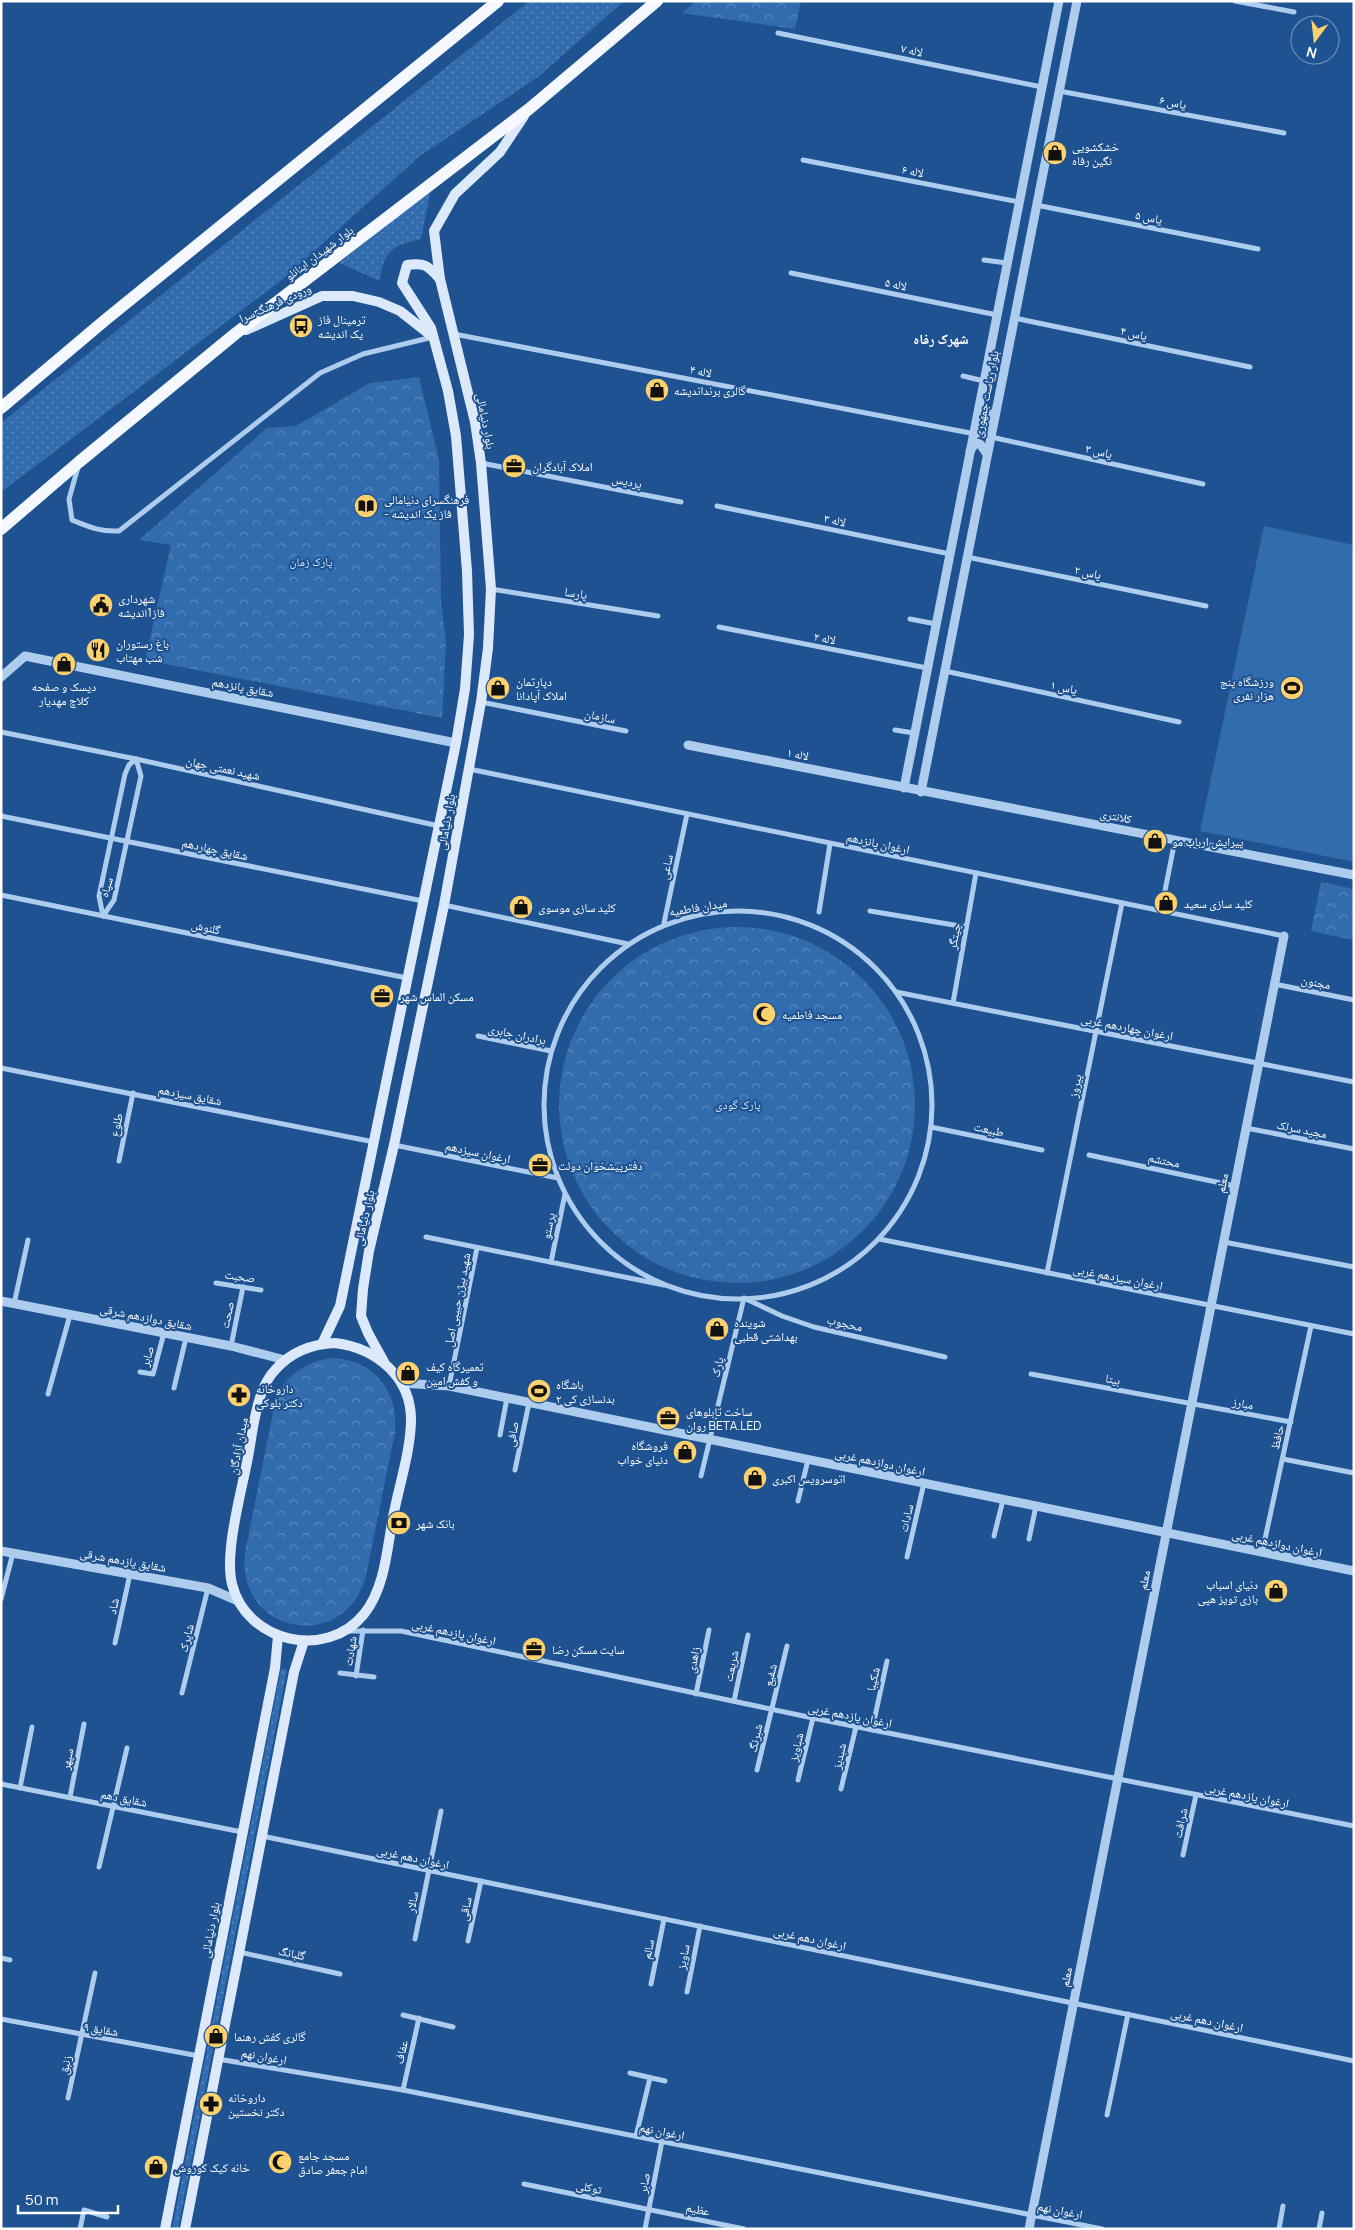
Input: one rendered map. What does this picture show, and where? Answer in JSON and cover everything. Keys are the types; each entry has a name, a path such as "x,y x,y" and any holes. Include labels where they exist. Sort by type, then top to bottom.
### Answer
{"main road":[{"path":"1,408 104,321 498,1"},
{"name":"بلوار شهیدان اینانلو","path":"1,529 79,462 235,334 529,109 656,1"},
{"name":"بلوار دنیامالی","path":"384,1362 361,1316 369,1252 394,1144 444,905 482,702 488,648 491,589 481,463 475,422 440,279 434,232 455,194 500,152 529,109"},
{"name":"بلوار دنیامالی","path":"322,1344 340,1306 424,902 465,689 469,635 467,571 456,436 448,391 431,328 402,283 407,266 418,264 428,266 440,279"},
{"name":"ورودی فرهنگ سرا","path":"235,334 322,296 353,296 378,302 400,311 434,337"},
{"path":"1,517 23,511"},
{"name":"میدان آزادگان","path":"322,1344 349,1344 374,1354 384,1362 401,1383 410,1408 411,1421 381,1580 377,1592 364,1615 343,1632 324,1638 304,1641 278,1636 255,1622 238,1601 230,1576 229,1563 262,1392 268,1380 286,1360 309,1347 322,1344"},
{"name":"بلوار دنیامالی","path":"165,2229 275,1668 278,1636"},
{"path":"185,2229 294,1672 304,1641"}],"street":[{"name":"بلوار ریاست جمهوری","path":"904,788 1059,1"},
{"name":"بلوار ریاست جمهوری","path":"921,792 934,737 995,411 1077,1"},
{"path":"1234,1 1294,12"},
{"name":"لاله ۷","path":"778,33 1042,87"},
{"name":"یاس ۶","path":"1058,91 1284,133"},
{"name":"لاله ۶","path":"803,160 1019,202"},
{"name":"یاس ۵","path":"1036,205 1258,249"},
{"path":"984,260 1007,263"},
{"name":"لاله ۵","path":"791,273 997,315"},
{"name":"یاس ۴","path":"1014,318 1250,367"},
{"name":"لاله ۴","path":"454,334 990,437"},
{"path":"79,462 69,499 72,520 92,529 105,532 120,531 320,373 364,354 434,337"},
{"path":"963,376 984,381"},
{"path":"979,407 978,416 984,420 989,418 995,411"},
{"name":"یاس ۳","path":"990,437 1203,484"},
{"path":"970,452 975,443 980,444 987,454"},
{"name":"پردیس","path":"481,463 681,502"},
{"name":"لاله ۳","path":"717,506 950,554"},
{"name":"یاس ۲","path":"967,557 1206,606"},
{"name":"پارسا","path":"491,589 658,616"},
{"path":"910,619 936,624"},
{"name":"لاله ۲","path":"719,627 927,668"},
{"name":"شقایق پانزدهم","path":"1,677 25,656 456,743"},
{"name":"یاس ۱","path":"945,671 1179,722"},
{"name":"سازمان","path":"482,702 626,731"},
{"path":"895,730 914,733"},
{"name":"شهید نعمتی جهان","path":"1,732 136,759 439,826"},
{"name":"لاله ۱","path":"688,746 904,788"},
{"name":"سپاه","path":"136,759 141,776 114,900 104,916 99,896 125,774 129,765 136,759"},
{"name":"ارغوان پانزدهم","path":"468,769 1284,936"},
{"name":"کلانتری","path":"904,788 1354,875"},
{"name":"ساعی","path":"664,923 687,814"},
{"name":"شقایق چهاردهم","path":"1,816 424,902"},
{"path":"1161,911 1175,840"},
{"path":"819,912 830,844"},
{"name":"چیتگر","path":"953,1003 976,873"},
{"name":"گلنوش","path":"1,895 407,978"},
{"name":"پیروز","path":"1047,1273 1122,903"},
{"path":"444,905 628,944"},
{"name":"میدان فاطمیه","path":"726,911 756,912 786,917 814,927 845,944 873,966 896,992 914,1023 926,1056 932,1092 931,1127 925,1158 914,1187 898,1215 879,1239 850,1264 817,1282 781,1294 744,1298 707,1296 672,1287 639,1271 610,1250 585,1224 565,1193 558,1178 548,1148 544,1116 545,1083 551,1051 560,1026 583,988 607,961 628,944 664,923 726,911"},
{"path":"870,912 966,926"},
{"name":"معلم","path":"1029,2229 1284,936"},
{"name":"مجنون","path":"1274,984 1354,1000"},
{"name":"ارغوان چهاردهم غربی","path":"896,992 1354,1082"},
{"name":"برادران جابری","path":"478,1036 551,1051"},
{"name":"شقایق سیزدهم","path":"1,1068 375,1142"},
{"name":"طلوع","path":"119,1161 133,1093"},
{"name":"طبیعت","path":"931,1127 1042,1150"},
{"name":"مجید سرلک","path":"1246,1128 1354,1150"},
{"name":"ارغوان سیزدهم","path":"394,1144 558,1178"},
{"name":"محتشم","path":"1089,1154 1234,1186"},
{"name":"پرستو","path":"551,1262 565,1193"},
{"path":"426,1237 672,1287"},
{"name":"ارغوان سیزدهم غربی","path":"879,1239 1354,1334"},
{"path":"14,1304 28,1240"},
{"path":"1224,1242 1354,1267"},
{"name":"شهید بیژن حبیبی اصل","path":"450,1386 477,1248"},
{"name":"صحبت","path":"216,1283 261,1290"},
{"name":"صحت","path":"231,1346 243,1287"},
{"name":"محجوب","path":"744,1298 782,1316 814,1327 945,1357"},
{"name":"پارک","path":"701,1476 744,1298"},
{"name":"شقایق دوازدهم شرقی","path":"1,1301 231,1346 286,1360"},
{"path":"48,1394 70,1315"},
{"name":"حافظ","path":"1262,1552 1311,1326"},
{"name":"صابر","path":"140,1372 154,1374 164,1333"},
{"path":"174,1388 186,1338"},
{"name":"بیتا","path":"1031,1374 1192,1404"},
{"name":"ارغوان دوازدهم غربی","path":"401,1383 450,1386 1354,1571"},
{"path":"500,1435 507,1398"},
{"name":"صافی","path":"515,1470 529,1403"},
{"name":"مبارز","path":"1192,1404 1291,1422"},
{"path":"1283,1459 1354,1473"},
{"path":"798,1500 808,1460"},
{"name":"سادات","path":"907,1557 924,1484"},
{"path":"994,1536 1003,1500"},
{"path":"1029,1539 1036,1506"},
{"name":"شقایق یازدهم شرقی","path":"1,1551 208,1588 238,1601"},
{"path":"1,1599 13,1553"},
{"name":"شاد","path":"115,1643 130,1574"},
{"name":"شاپرک","path":"182,1693 208,1588"},
{"name":"ارغوان یازدهم غربی","path":"343,1632 363,1630 401,1631 772,1710 1354,1826"},
{"name":"شهادت","path":"356,1676 363,1630"},
{"name":"زاهدی","path":"696,1694 709,1630"},
{"name":"شریعت","path":"734,1701 748,1634"},
{"name":"شفیع","path":"772,1710 787,1646"},
{"name":"شکیبا","path":"872,1730 887,1661"},
{"path":"340,1673 374,1677"},
{"name":"شبرنگ","path":"757,1770 772,1710"},
{"name":"شباویز","path":"798,1780 813,1718"},
{"name":"سپهر","path":"70,1797 84,1724"},
{"path":"20,1788 32,1727"},
{"name":"شبدیز","path":"841,1789 856,1727"},
{"path":"99,1867 127,1748"},
{"name":"شقایق دهم","path":"1,1784 242,1832"},
{"name":"شرافت","path":"1183,1855 1196,1795"},
{"name":"سالار","path":"415,1939 441,1811"},
{"name":"ارغوان دهم غربی","path":"262,1836 1354,2060"},
{"name":"ساقی","path":"468,1941 481,1881"},
{"name":"سالم","path":"651,1984 664,1919"},
{"name":"ساویز","path":"687,1992 700,1926"},
{"name":"گلبانگ","path":"239,1952 340,1974"},
{"path":"1,1958 10,1960"},
{"name":"زنبق","path":"68,2098 95,1973"},
{"path":"403,2014 453,2027"},
{"path":"1107,2115 1128,2014"},
{"name":"عفاف","path":"403,2090 419,2018"},
{"name":"شقایق ۹","path":"1,2019 199,2056"},
{"name":"ارغوان نهم","path":"218,2058 403,2090 1102,2229"},
{"path":"630,2073 665,2081"},
{"path":"636,2136 650,2078"},
{"name":"صابر","path":"645,2229 662,2142"},
{"name":"توکلی","path":"524,2184 649,2210"},
{"path":"1279,2229 1283,2206"},
{"path":"80,2229 84,2210 107,2217"},
{"name":"عظیم","path":"649,2210 744,2229"},
{"path":"1319,2229 1322,2213"}],"green space":[{"path":"529,1 624,1 538,77 420,156 282,280 1,492 1,423"},
{"path":"696,1 801,1 795,29 682,13"},
{"path":"431,189 421,239 403,244 391,251 381,271 380,281 339,263"},
{"name":"پارک زمان","path":"419,377 439,460 441,601 446,642 442,718 145,660 171,545 139,540 267,428 296,426 370,383"},
{"name":"ورزشگاه پنج هزار نفری","path":"1264,526 1354,545 1354,862 1200,831"},
{"path":"1321,882 1354,889 1354,940 1311,931"},
{"name":"پارک گودی","path":"720,927 754,927 789,934 821,948 850,967 875,992 894,1021 908,1053 915,1088 912,1140 902,1173 875,1218 850,1243 821,1262 789,1276 754,1283 720,1283 685,1276 653,1262 624,1243 599,1218 580,1189 566,1157 559,1122 559,1088 566,1053 580,1021 599,992 624,967 653,948 685,934"},
{"path":"335,1358 362,1365 382,1381 393,1404 395,1432 366,1576 354,1601 337,1617 316,1625 294,1625 274,1617 257,1602 247,1580 245,1553 276,1397 286,1381 300,1369 325,1359"},
{"path":"281,1669 287,1670 178,2229 172,2229"}],"place":[{"name":"خشکشویی نگین رفاه","path":"1055,153"},
{"name":"ترمینال فاز یک اندیشه","path":"301,326"},
{"name":"گالری برنداندیشه","path":"657,390"},
{"name":"املاک آبادگران","path":"514,466"},
{"name":"فرهنگسرای دنیامالی - فاز یک اندیشه","path":"366,506"},
{"name":"شهرداری فاز1اندیشه","path":"101,605"},
{"name":"باغ رستوران شب مهتاب","path":"98,650"},
{"name":"دیسک و صفحه کلاچ مهدیار","path":"64,664"},
{"name":"دپارتمان املاک آپادانا","path":"498,688"},
{"name":"ورزشگاه پنج هزار نفری","path":"1292,688"},
{"name":"پیرایش ارباب مو","path":"1155,841"},
{"name":"کلید سازی سعید","path":"1166,903"},
{"name":"کلید سازی موسوی","path":"521,907"},
{"name":"مسکن الماس شهر","path":"382,996"},
{"name":"مسجد فاطمیه","path":"764,1014"},
{"name":"دفترپیشخوان دولت","path":"540,1165"},
{"name":"شوینده بهداشتی قطبی","path":"717,1329"},
{"name":"تعمیرگاه کیف و کفش امین","path":"408,1373"},
{"name":"باشگاه بدنسازی کی ۲","path":"539,1391"},
{"name":"داروخانه دکتر بلوکی","path":"239,1395"},
{"name":"ساخت تابلوهای روان BETA.LED","path":"668,1418"},
{"name":"فروشگاه دنیای خواب","path":"685,1452"},
{"name":"اتوسرویس اکبری","path":"755,1478"},
{"name":"بانک شهر","path":"399,1523"},
{"name":"دنیای اسباب بازی تویز هپی","path":"1276,1591"},
{"name":"سایت مسکن رضا","path":"534,1649"},
{"name":"گالری کفش رهنما","path":"216,2036"},
{"name":"داروخانه دکتر نخستین","path":"211,2104"},
{"name":"مسجد جامع امام جعفر صادق","path":"280,2162"},
{"name":"خانه کیک کوروش","path":"156,2167"}],"district":[{"name":"شهرک رفاه","path":"941,338"}]}
